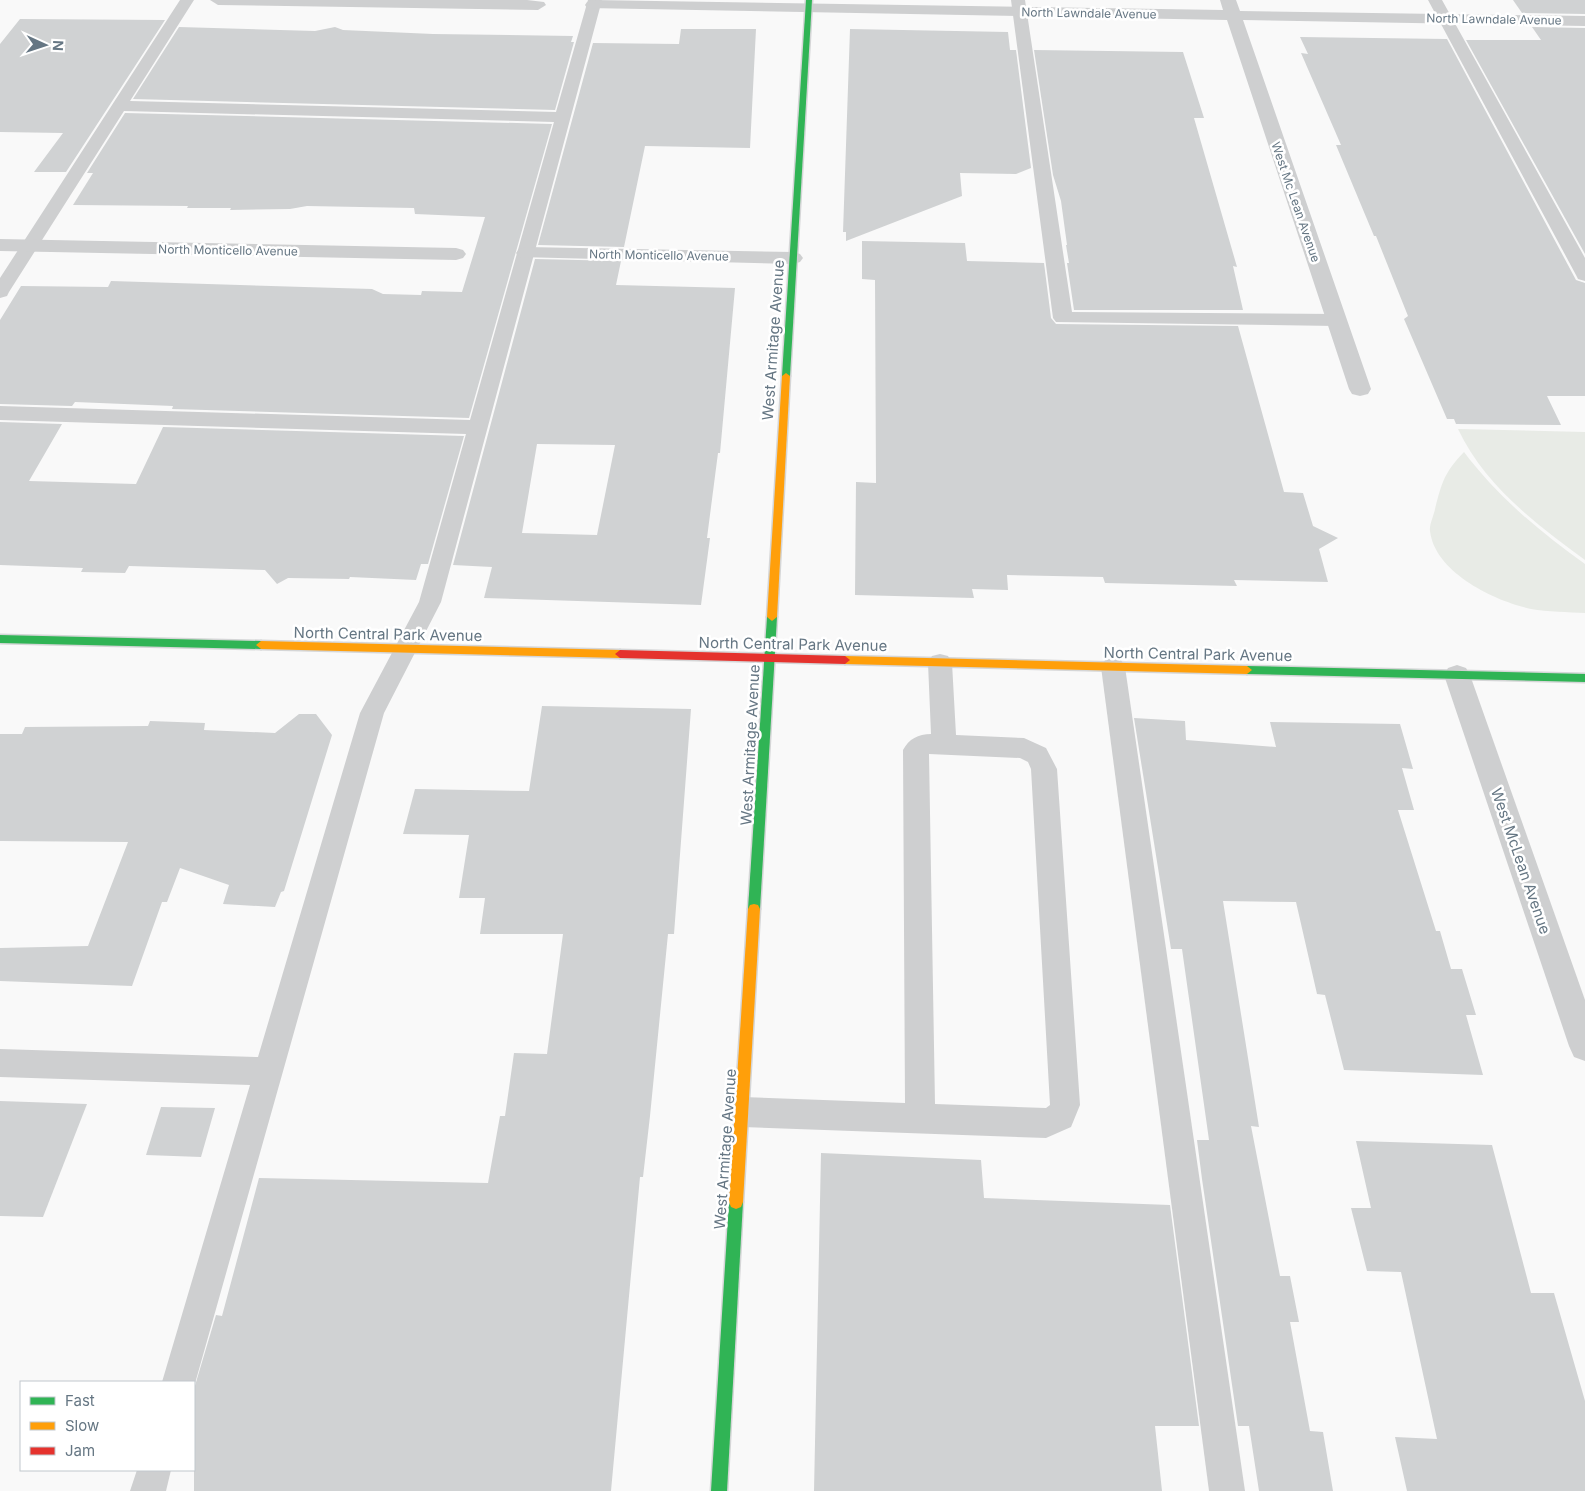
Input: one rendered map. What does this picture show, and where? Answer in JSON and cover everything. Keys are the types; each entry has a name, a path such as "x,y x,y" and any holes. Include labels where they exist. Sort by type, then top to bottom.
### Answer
{"main road":[{"name":"West Armitage Avenue","path":"720,1491 808,5"},
{"name":"North Central Park Avenue","path":"0,639 1585,678"}],"street":[{"path":"218,0 538,5"},
{"name":"North Lawndale Avenue","path":"594,3 1230,8 1444,18 1585,21"},
{"name":"West Mc Lean Avenue","path":"1230,8 1360,389"},
{"name":"North Monticello Avenue","path":"0,245 456,254"},
{"name":"North Monticello Avenue","path":"526,253 793,258"},
{"name":"West McLean Avenue","path":"1458,675 1585,1046"}],"lane":[{"path":"0,292 187,0"},
{"path":"1435,0 1585,274"},
{"path":"179,1381 372,714 430,602 594,3"},
{"path":"1018,6 1063,318 1336,320"},
{"path":"119,106 563,117"},
{"path":"0,414 477,427"},
{"path":"940,662 944,745"},
{"path":"1113,667 1228,1491"},
{"path":"742,1112 1046,1123 1060,1117 1065,1105 1044,769 1037,755 1024,748 924,744 916,750 920,1118"},
{"path":"0,1063 269,1072"},
{"path":"148,1491 154,1471"}],"shaded area":[{"path":"1458,429 1585,432 1585,560 1530,517 1497,486 1469,449"},
{"path":"1464,452 1491,484 1520,513 1585,564 1585,613 1531,609 1517,605 1485,592 1469,583 1443,560 1434,546 1430,526 1445,478"}],"building":[{"path":"1513,0 1585,0 1585,14 1522,13"},
{"path":"20,19 165,20 66,172 34,172 63,133 0,132 0,44"},
{"path":"179,27 315,31 335,27 343,30 433,34 573,36 571,42 574,42 555,110 133,99"},
{"path":"1532,27 1585,28 1585,254 1466,40 1541,40"},
{"path":"681,29 756,29 750,148 645,146 624,247 538,245 593,43 679,44"},
{"path":"850,29 1008,32 1010,50 1016,50 1031,168 1016,174 960,173 962,196 846,241 846,232 843,232"},
{"path":"1300,37 1447,39 1576,280 1585,283 1585,396 1547,396 1561,425 1456,424 1454,419 1447,419 1404,319 1408,316 1376,236 1374,236 1336,145 1341,145 1301,53 1308,54"},
{"path":"1034,50 1183,52 1204,118 1194,118 1237,267 1233,266 1243,310 1074,310 1061,201 1053,175"},
{"path":"125,113 552,124 469,418 172,409 173,406 75,402 72,406 0,404 0,320 21,286 108,287 111,281 372,289 383,294 421,295 422,291 462,292 485,217 415,214 414,208 307,206 290,209 230,210 231,208 187,208 188,206 73,205 93,173 87,173"},
{"path":"862,241 965,243 967,261 1044,263 1051,318 1056,324 1238,326 1284,492 1303,493 1313,526 1338,538 1319,549 1328,582 1234,580 1237,586 1105,583 1103,577 1007,575 1008,590 972,589 974,598 855,595 856,482 876,483 875,280 862,279"},
{"path":"535,259 621,261 616,285 735,288 720,453 718,453 707,538 710,538 701,605 484,598 492,567 453,565","holes":["537,444 615,445 597,535 522,533"]},
{"path":"0,422 62,424 29,481 136,484 163,427 464,436 428,564 421,564 416,580 350,577 349,579 288,578 277,584 265,570 129,566 125,573 81,572 83,568 0,565"},
{"path":"542,706 691,709 674,934 668,934 643,1177 640,1177 611,1491 194,1491 195,1386 216,1315 222,1316 259,1178 488,1183 500,1116 505,1116 514,1053 547,1054 563,934 480,934 485,898 459,898 469,835 403,834 415,789 529,791"},
{"path":"299,714 316,714 332,735 284,891 281,892 275,907 223,904 229,885 180,868 167,902 162,902 132,986 0,981 0,948 88,946 128,842 0,841 0,734 22,734 25,727 148,726 150,721 205,723 204,730 275,733"},
{"path":"1134,718 1185,721 1186,740 1276,747 1270,722 1400,724 1413,769 1402,768 1414,810 1398,810 1436,931 1440,931 1451,969 1462,969 1476,1015 1466,1015 1483,1075 1344,1070 1325,995 1317,994 1296,902 1223,901 1259,1127 1251,1126 1280,1276 1290,1276 1299,1322 1290,1322 1310,1431 1323,1432 1333,1491 1259,1491 1249,1426 1238,1426 1197,1140 1209,1140 1182,949 1171,949"},
{"path":"0,1101 87,1104 43,1217 0,1216"},
{"path":"161,1107 215,1108 201,1157 146,1155"},
{"path":"1356,1141 1492,1145 1531,1293 1554,1293 1585,1401 1585,1491 1407,1491 1395,1437 1437,1439 1401,1272 1367,1271 1351,1208 1371,1208"},
{"path":"821,1153 981,1160 984,1198 1170,1205 1199,1426 1155,1426 1162,1491 814,1491"}],"traffic: fast":[{"path":"786,376 809,0"},
{"path":"754,909 772,617"},
{"path":"0,639 261,645"},
{"path":"1247,670 1585,678"},
{"path":"719,1491 736,1202"}],"traffic: slow":[{"path":"772,617 786,376"},
{"path":"261,645 620,654"},
{"path":"845,660 1247,670"},
{"path":"736,1202 754,909"}],"traffic: jam":[{"path":"620,654 845,660"}]}
